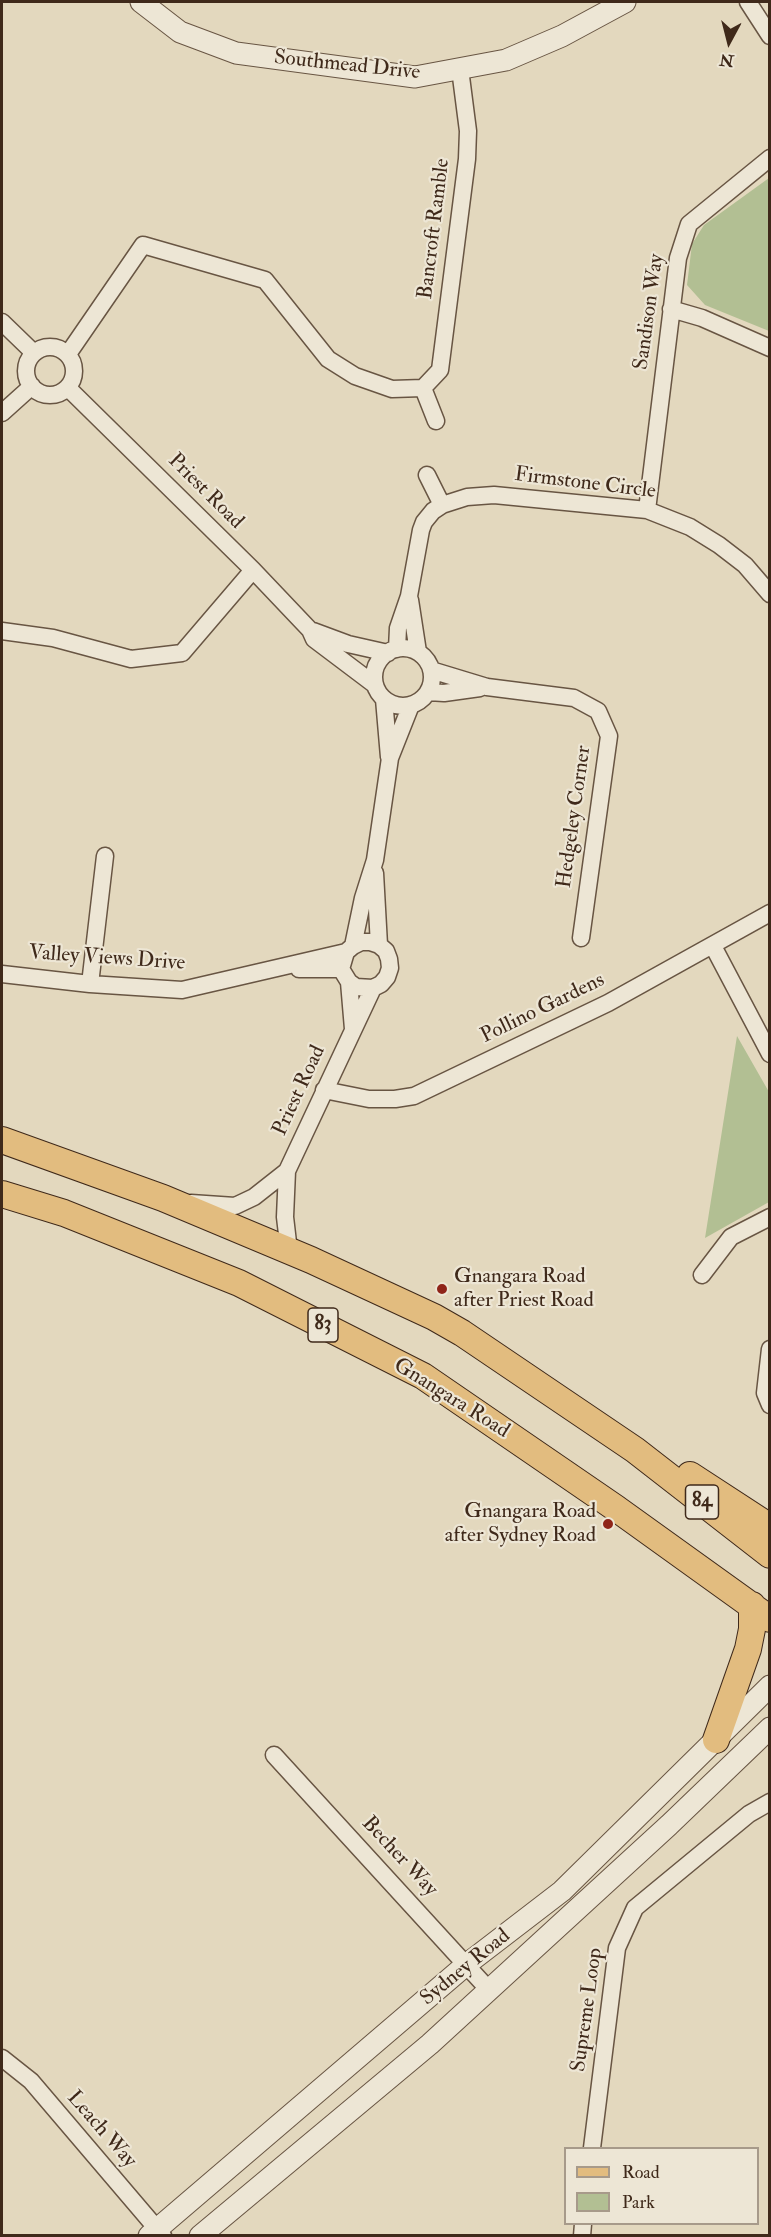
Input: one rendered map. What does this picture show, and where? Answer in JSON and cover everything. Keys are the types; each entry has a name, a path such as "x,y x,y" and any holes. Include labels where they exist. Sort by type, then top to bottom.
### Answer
{"main road":[{"path":"2,1140 163,1198 289,1251 434,1317 462,1333 635,1450 696,1477 770,1527"},
{"name":"Gnangara Road","path":"2,1194 64,1213 239,1283 423,1376 617,1509 761,1612"},
{"name":"84","path":"635,1450 770,1555"},
{"path":"716,1740 748,1649 752,1629 761,1612"}],"street":[{"name":"Southmead Drive","path":"141,2 180,32 236,53 416,77 506,60 539,48 625,2"},
{"path":"748,2 770,36"},
{"name":"Bancroft Ramble","path":"423,388 440,370 467,159 468,131 460,69"},
{"name":"Sandison Way","path":"647,510 678,258 689,224 770,158"},
{"path":"68,354 143,245 265,280 328,359 355,376 392,389 423,388 436,421"},
{"path":"671,309 702,318 770,348"},
{"path":"2,322 34,353"},
{"path":"51,347 68,354 75,371 68,388 61,392 45,394 32,386 27,378 26,369 34,353 42,348 51,347"},
{"path":"2,413 32,386"},
{"name":"Priest Road","path":"68,388 253,570 310,630 314,639 380,692"},
{"path":"393,651 409,596 421,530 433,511 442,505 428,475"},
{"name":"Firmstone Circle","path":"442,505 466,497 494,495 647,510 690,527 719,545 745,565 770,594"},
{"path":"2,631 53,638 131,659 182,653 253,570"},
{"path":"409,596 418,652"},
{"name":"Priest Road","path":"310,630 348,644 393,651"},
{"path":"380,692 400,706 411,705 421,700 428,692 432,681 431,670 426,660 418,652 407,649 393,651 380,660 376,668 390,758"},
{"name":"Hedgeley Corner","path":"431,670 487,687 574,698 598,711 609,736 581,938"},
{"name":"Hedgeley Corner","path":"428,692 444,693 487,687"},
{"path":"350,949 361,942 370,942 386,951 390,968 381,984 364,989 345,976 350,949 363,898 375,860 390,758 411,705"},
{"path":"90,984 105,856"},
{"path":"375,860 379,945"},
{"name":"Pollino Gardens","path":"324,1090 369,1099 414,1096 608,1003 770,913"},
{"path":"713,946 770,1054"},
{"name":"Valley Views Drive","path":"2,974 90,984 182,990 280,969 350,949"},
{"name":"Valley Views Drive","path":"280,969 345,976"},
{"name":"Priest Road","path":"345,976 353,1030"},
{"name":"Priest Road","path":"289,1251 285,1217 287,1171 373,988"},
{"name":"Priest Road","path":"163,1198 207,1205 235,1206 254,1197 287,1171"},
{"path":"702,1275 731,1237 770,1217"},
{"path":"770,1349 765,1393 770,1406"},
{"name":"Sydney Road","path":"157,2233 468,1964 562,1891 770,1686"},
{"name":"Sydney Road","path":"200,2235 430,2044 669,1826 770,1728"},
{"name":"Becher Way","path":"274,1755 468,1964 489,1990"},
{"name":"Supreme Loop","path":"592,2147 617,1948 635,1908 749,1814 770,1802"},
{"name":"Leach Way","path":"2,2058 31,2081 157,2233"}],"green space":[{"path":"769,178 769,331 705,305 687,285 692,244 704,225"},
{"path":"737,1036 769,1092 769,1202 705,1238"}],"place":[{"name":"Gnangara Road after Priest Road","path":"442,1289"},
{"name":"Gnangara Road after Sydney Road","path":"608,1524"}]}
